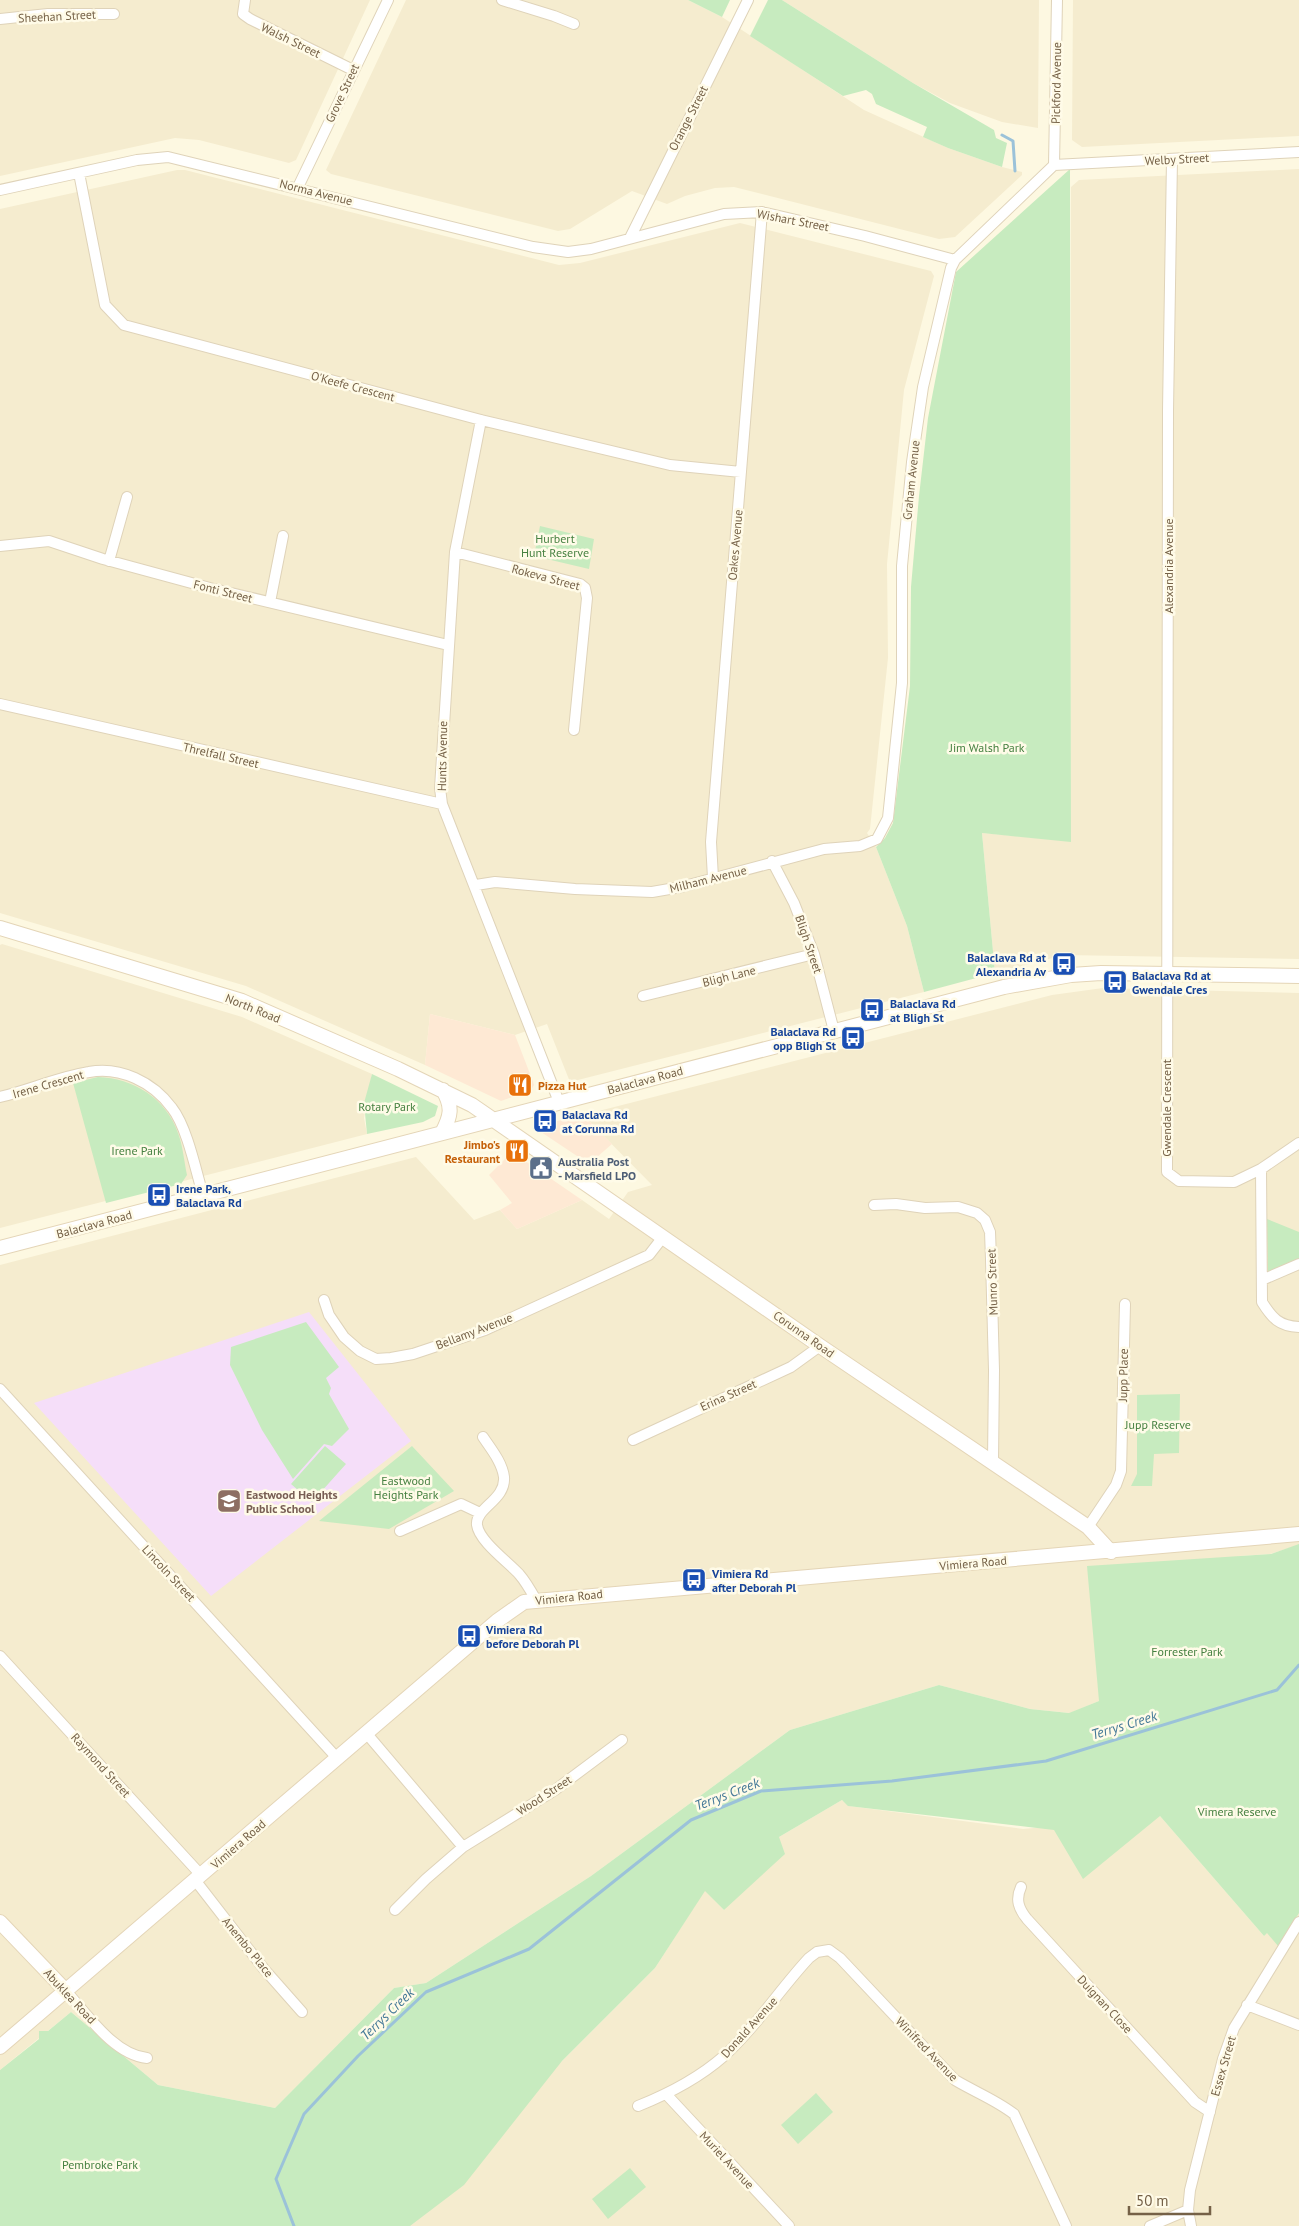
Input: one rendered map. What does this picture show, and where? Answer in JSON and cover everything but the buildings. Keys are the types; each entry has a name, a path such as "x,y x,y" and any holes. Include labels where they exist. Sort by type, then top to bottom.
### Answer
{"street":[{"name":"Walsh Street","path":"244,0 244,14 250,20 353,70"},
{"name":"Grove Street","path":"298,187 388,0"},
{"path":"502,0 574,24"},
{"name":"Orange Street","path":"630,238 748,0"},
{"name":"Pickford Avenue","path":"1054,165 1058,0"},
{"name":"Sheehan Street","path":"0,19 48,14 114,14"},
{"name":"Welby Street","path":"1054,165 1299,152"},
{"name":"Norma Avenue","path":"0,190 137,160 168,157 298,187 533,247 568,252 591,249 630,238"},
{"name":"Alexandria Avenue","path":"1166,974 1168,421 1172,159"},
{"name":"Graham Avenue","path":"877,839 888,818 902,683 902,566 912,462 923,387 951,268 955,260 1054,165"},
{"name":"O'Keefe Crescent","path":"79,174 105,305 124,325 480,420 670,465 741,472"},
{"name":"Wishart Street","path":"630,238 724,214 742,211 762,212 856,233 955,260"},
{"name":"Oakes Avenue","path":"713,878 711,842 762,212"},
{"name":"Hunts Avenue","path":"480,420 455,552 440,788 442,804 476,885 559,1102"},
{"path":"109,561 127,497"},
{"path":"270,602 283,536"},
{"name":"Fonti Street","path":"0,546 50,541 109,561 448,645"},
{"name":"Rokeva Street","path":"455,552 580,584 585,588 587,598 574,730"},
{"name":"Threlfall Street","path":"0,704 442,804"},
{"name":"Milham Avenue","path":"476,885 494,882 575,889 652,892 681,887 824,849 860,846 877,839"},
{"name":"Bligh Street","path":"772,862 794,903 814,954 834,1031"},
{"name":"North Road","path":"0,928 242,1001 443,1090 494,1119"},
{"name":"Bligh Lane","path":"644,996 814,954"},
{"name":"Balaclava Road","path":"0,1248 1028,982 1086,974 1299,976"},
{"name":"Gwendale Crescent","path":"1166,974 1167,1172 1179,1181 1234,1182 1261,1169 1299,1143"},
{"name":"Irene Crescent","path":"0,1098 87,1072 107,1070 142,1081 155,1090 173,1109 186,1138 203,1195"},
{"path":"442,1133 451,1112 450,1101 443,1090"},
{"name":"Corunna Road","path":"494,1119 820,1346 993,1461 1088,1527 1111,1552"},
{"path":"1261,1169 1262,1302 1272,1319 1287,1326 1299,1327"},
{"name":"Munro Street","path":"874,1205 896,1204 925,1208 958,1207 978,1213 985,1220 990,1232 992,1259 993,1461"},
{"name":"Bellamy Avenue","path":"324,1300 329,1315 344,1337 360,1351 376,1359 413,1354 485,1330 649,1256 663,1237"},
{"path":"1262,1280 1299,1264"},
{"name":"Jupp Place","path":"1088,1527 1116,1485 1121,1471 1125,1304"},
{"name":"Erina Street","path":"633,1440 791,1367 820,1346"},
{"name":"Lincoln Street","path":"0,1389 338,1758"},
{"path":"483,1437 500,1465 504,1486 497,1498 480,1513 476,1523 480,1534 518,1574 536,1600"},
{"path":"400,1531 461,1504 480,1513"},
{"name":"Vimiera Road","path":"0,2047 497,1621 517,1606 536,1600 1111,1552 1299,1534"},
{"name":"Raymond Street","path":"0,1656 198,1878"},
{"path":"367,1734 463,1847"},
{"name":"Wood Street","path":"395,1910 426,1878 463,1847 555,1790 622,1740"},
{"name":"Anembo Place","path":"198,1878 264,1969 302,2012"},
{"name":"Duignan Close","path":"1021,1887 1017,1900 1020,1910 1026,1919 1195,2102 1210,2112"},
{"name":"Abuklea Road","path":"0,1922 118,2047 132,2056 147,2058"},
{"name":"Essex Street","path":"1191,2226 1188,2210 1190,2190 1228,2044 1247,2005 1299,1922"},
{"name":"Donald Avenue","path":"638,2106 666,2094 723,2057 739,2042 809,1958 824,1950"},
{"name":"Winifred Avenue","path":"824,1950 829,1950 840,1958 955,2080 975,2092 1001,2103 1014,2114 1066,2226"},
{"path":"1247,2005 1299,2025"},
{"name":"Muriel Avenue","path":"666,2094 789,2226"},
{"path":"1150,2226 1188,2210"}],"shaded area":[{"path":"0,0 370,0 296,160 289,163 199,140 175,138 0,176"},
{"path":"406,0 688,0 722,17 864,110 948,148 1022,172 1022,175 955,237 939,239 734,187 715,188 685,196 667,204 632,191 570,229 558,231 331,174 326,170"},
{"path":"782,0 1039,0 1038,128 1002,122 950,103 913,83"},
{"path":"1073,0 1299,0 1299,136 1082,147 1072,140"},
{"path":"1299,169 1299,959 1064,955 995,973 982,833 1071,841 1071,187 1079,180"},
{"path":"177,170 185,170 559,265 580,263 740,223 931,271 934,276 904,390 887,564 888,658 870,829 867,833 876,847 907,926 924,992 570,1082 547,1024 515,1035 430,1014 425,1065 246,986 0,913 0,209"},
{"path":"2,944 242,1017 372,1074 364,1118 367,1134 0,1228 0,945"},
{"path":"1103,988 1299,993 1299,1545 1270,1554 1239,1556 1099,1701 1070,1713 1030,1709 939,1685 790,1730 591,1876 426,1983 394,1988 275,2108 158,2085 71,2012 0,2070 0,1265 416,1157 474,1220 500,1210 517,1229 582,1200 609,1219 628,1192 652,1185 583,1115 1052,995"},
{"path":"430,1014 515,1035 534,1085 531,1090 501,1101 425,1065"},
{"path":"583,1115 612,1144 589,1164 535,1128 536,1126"},
{"path":"512,1152 582,1200 517,1229 500,1210 512,1203 489,1175"},
{"name":"Eastwood Heights Public School","path":"309,1312 411,1441 211,1596 34,1403"},
{"path":"842,1800 849,1806 1023,1829 1160,1816 1264,1936 1299,1886 1299,2226 378,2226 562,2061 655,1968 705,1890 724,1910 779,1837"}],"green space":[{"path":"688,0 730,0 722,17"},
{"path":"768,0 782,0 913,83 994,130 996,138 1007,143 1002,167 923,137 927,127 876,104 872,94 866,90 843,96 750,36"},
{"name":"Jim Walsh Park","path":"1070,169 1071,842 982,833 995,973 924,992 907,926 876,847 885,838 893,823 910,686 911,587 928,418 956,272"},
{"name":"Hurbert Hunt Reserve","path":"540,526 594,539 589,569 534,556"},
{"name":"Rotary Park","path":"372,1074 438,1106 435,1116 423,1122 367,1134 364,1103"},
{"name":"Irene Park","path":"98,1077 124,1081 136,1086 157,1100 165,1110 173,1121 182,1148 187,1175 181,1184 106,1203 73,1083"},
{"path":"1267,1219 1299,1232 1299,1259 1268,1272"},
{"path":"306,1322 339,1367 326,1378 331,1388 329,1394 349,1429 332,1446 324,1444 293,1479 262,1430 230,1365 231,1347"},
{"name":"Jupp Reserve","path":"1180,1394 1179,1453 1154,1454 1152,1486 1131,1486 1137,1474 1137,1395"},
{"path":"325,1446 346,1464 312,1502 291,1484"},
{"name":"Eastwood Heights Park","path":"412,1446 454,1491 389,1529 319,1521"},
{"path":"1299,1544 1299,1913 1278,1946 1267,1933 1264,1936 1160,1816 1083,1879 1054,1830 848,1806 842,1800 779,1837 785,1854 724,1910 705,1891 655,1968 562,2061 464,2185 410,2226 0,2226 0,2070 39,2039 39,2031 48,2031 71,2012 158,2085 275,2108 394,1988 426,1983 591,1876 790,1730 939,1685 1030,1709 1069,1713 1099,1701 1087,1566 1271,1554"},
{"path":"816,2093 833,2112 798,2144 781,2125"},
{"path":"630,2168 646,2187 608,2219 592,2199"}],"waterway":[{"path":"1002,135 1013,141 1015,171"},
{"name":"Terrys Creek","path":"294,2226 276,2179 304,2114 358,2056 426,1992 529,1949 691,1820 761,1791 892,1781 1046,1761 1277,1690 1299,1665"}],"place":[{"name":"Balaclava Rd at Alexandria Av","path":"1064,964"},
{"name":"Balaclava Rd at Gwendale Cres","path":"1115,982"},
{"name":"Balaclava Rd at Bligh St","path":"872,1010"},
{"name":"Balaclava Rd opp Bligh St","path":"853,1038"},
{"name":"Pizza Hut","path":"520,1085"},
{"name":"Balaclava Rd at Corunna Rd","path":"545,1121"},
{"name":"Jimbo's Restaurant","path":"517,1151"},
{"name":"Australia Post - Marsfield LPO","path":"541,1168"},
{"name":"Irene Park, Balaclava Rd","path":"159,1195"},
{"name":"Eastwood Heights Public School","path":"229,1501"},
{"name":"Vimiera Rd after Deborah Pl","path":"694,1580"},
{"name":"Vimiera Rd before Deborah Pl","path":"469,1636"}],"park label":[{"name":"Forrester Park","path":"1187,1651"},
{"name":"Vimera Reserve","path":"1237,1811"},
{"name":"Pembroke Park","path":"100,2164"}]}
